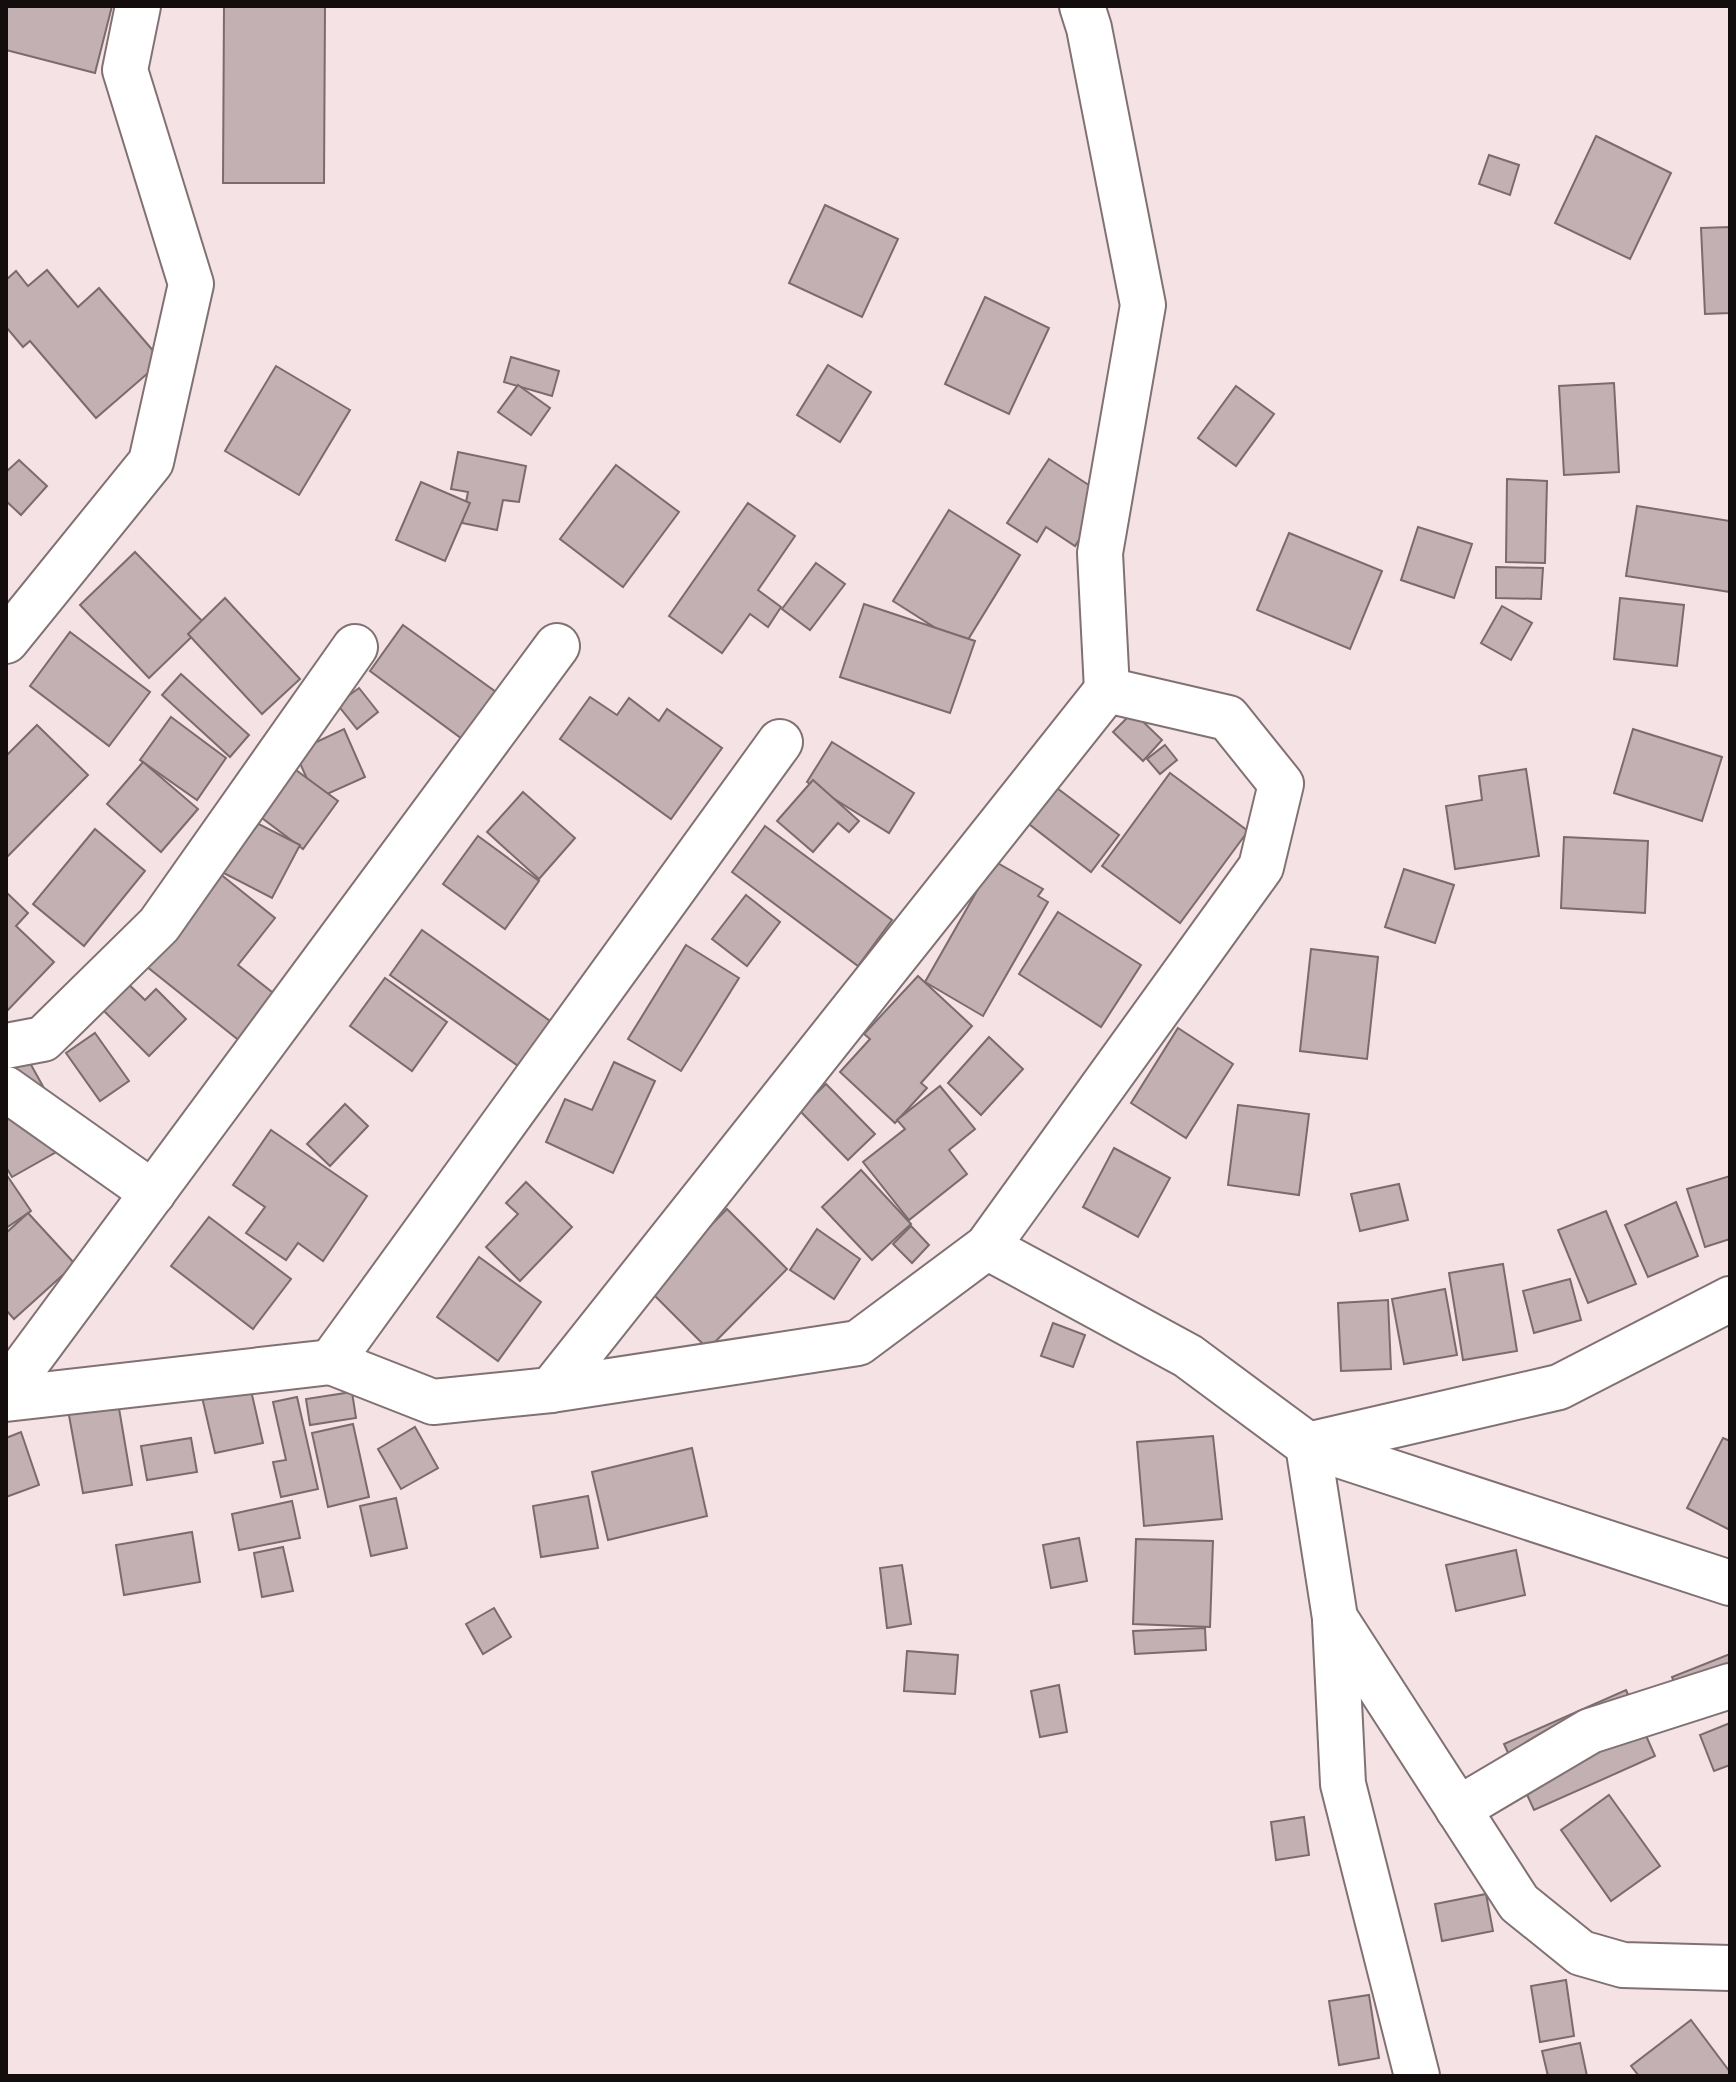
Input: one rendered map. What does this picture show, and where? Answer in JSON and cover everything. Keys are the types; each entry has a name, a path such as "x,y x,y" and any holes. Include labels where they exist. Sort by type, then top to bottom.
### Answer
{"street":[{"path":"6,641 151,462 191,284 125,70 138,6"},
{"path":"551,1390 1107,690 1100,553 1143,305 1089,28 1082,6"},
{"path":"6,1391 557,646"},
{"path":"6,1046 43,1039 159,925 355,647"},
{"path":"6,1399 331,1362 433,1402 551,1390 858,1343 987,1247 1261,867 1281,784 1228,718 1107,690"},
{"path":"331,1362 780,742"},
{"path":"6,1089 153,1193"},
{"path":"987,1247 1188,1356 1308,1445 1730,1583"},
{"path":"1308,1445 1559,1387 1730,1299"},
{"path":"1308,1445 1335,1618 1343,1784 1417,2076"},
{"path":"1335,1618 1519,1903 1581,1953 1623,1965 1730,1968"},
{"path":"1458,1809 1590,1731 1730,1686"}],"building":[{"path":"6,6 112,6 95,73 6,50"},
{"path":"224,6 325,6 324,183 223,183"},
{"path":"1596,136 1671,173 1630,259 1555,223"},
{"path":"1489,155 1519,165 1510,195 1479,184"},
{"path":"825,205 898,239 862,317 789,283"},
{"path":"1730,227 1730,313 1705,314 1701,228"},
{"path":"47,270 78,307 99,288 162,361 96,418 30,341 23,347 6,327 6,280 16,271 28,286"},
{"path":"985,297 1049,328 1009,414 945,384"},
{"path":"511,357 559,371 552,396 504,382"},
{"path":"828,365 871,392 840,442 797,415"},
{"path":"276,366 350,410 299,495 225,451"},
{"path":"1614,383 1619,472 1564,475 1559,386"},
{"path":"518,385 550,408 531,435 498,412"},
{"path":"1236,386 1274,414 1236,466 1198,438"},
{"path":"458,452 526,466 519,502 503,500 497,530 462,523 468,492 451,489"},
{"path":"1049,459 1107,497 1075,546 1046,527 1037,542 1007,523"},
{"path":"19,460 47,486 21,515 6,501 6,472"},
{"path":"616,465 679,512 623,587 560,539"},
{"path":"1507,479 1547,481 1545,563 1506,562"},
{"path":"421,482 470,503 445,561 396,540"},
{"path":"748,503 795,536 758,590 781,607 768,627 750,614 722,653 669,616"},
{"path":"1637,506 1730,521 1730,592 1626,576"},
{"path":"949,510 1020,555 964,646 893,601"},
{"path":"1418,527 1472,544 1454,598 1401,580"},
{"path":"1289,533 1382,571 1350,649 1257,610"},
{"path":"135,552 205,624 149,678 80,605"},
{"path":"816,563 845,584 810,630 782,609"},
{"path":"1496,567 1543,568 1541,599 1496,598"},
{"path":"225,598 300,679 262,714 188,634"},
{"path":"1620,598 1684,605 1677,666 1614,659"},
{"path":"864,604 975,641 950,713 840,677"},
{"path":"1502,606 1532,623 1511,660 1481,643"},
{"path":"403,625 503,697 469,744 370,671"},
{"path":"70,632 150,692 109,746 30,686"},
{"path":"181,674 249,735 230,757 162,695"},
{"path":"359,688 378,712 357,729 337,704"},
{"path":"590,697 617,715 629,698 659,721 667,709 722,748 671,819 560,739"},
{"path":"1133,712 1162,740 1143,761 1113,732"},
{"path":"171,717 226,758 197,800 140,760"},
{"path":"37,725 88,775 6,858 6,756"},
{"path":"344,729 365,777 316,799 295,752"},
{"path":"1633,729 1722,757 1702,821 1614,793"},
{"path":"832,742 914,793 889,833 807,782"},
{"path":"1165,745 1177,760 1160,774 1147,759"},
{"path":"143,762 198,809 161,852 107,804"},
{"path":"285,762 338,801 303,849 250,809"},
{"path":"1526,769 1539,856 1455,869 1446,806 1482,800 1479,776"},
{"path":"1170,773 1248,831 1180,923 1102,866"},
{"path":"813,780 859,821 849,832 838,823 813,852 777,821"},
{"path":"1053,785 1119,835 1091,872 1025,821"},
{"path":"523,792 575,838 539,879 487,832"},
{"path":"243,816 300,845 272,898 216,869"},
{"path":"765,826 892,920 858,966 732,872"},
{"path":"95,829 145,871 84,946 33,904"},
{"path":"478,836 539,881 505,929 443,884"},
{"path":"1564,837 1648,841 1645,913 1561,908"},
{"path":"994,861 1043,889 1038,896 1048,902 983,1016 925,982"},
{"path":"214,869 275,918 238,965 282,1000 246,1046 141,962"},
{"path":"1404,869 1454,885 1435,943 1385,927"},
{"path":"6,892 28,913 16,926 54,962 6,1012"},
{"path":"746,895 780,922 747,966 712,939"},
{"path":"1058,912 1141,965 1101,1027 1019,974"},
{"path":"422,930 553,1023 521,1068 390,975"},
{"path":"686,945 739,978 681,1071 628,1039"},
{"path":"1311,949 1378,957 1367,1059 1300,1051"},
{"path":"918,976 972,1026 921,1083 927,1088 895,1123 840,1072 870,1039 864,1034"},
{"path":"122,978 145,1000 156,989 186,1019 149,1056 97,1004"},
{"path":"385,978 447,1022 412,1071 350,1026"},
{"path":"1178,1028 1233,1064 1186,1138 1131,1103"},
{"path":"95,1033 129,1081 100,1101 66,1053"},
{"path":"989,1037 1023,1069 981,1115 948,1083"},
{"path":"25,1054 74,1142 12,1177 6,1167 6,1064"},
{"path":"614,1062 655,1081 613,1173 546,1142 565,1099 592,1110"},
{"path":"826,1084 875,1134 848,1160 799,1110"},
{"path":"940,1086 975,1129 949,1150 967,1174 909,1220 863,1162 905,1129 897,1120"},
{"path":"345,1104 368,1126 330,1166 307,1144"},
{"path":"1238,1105 1309,1114 1299,1195 1228,1185"},
{"path":"271,1130 367,1196 323,1261 298,1243 286,1260 246,1233 265,1207 233,1185"},
{"path":"1114,1148 1170,1178 1138,1237 1083,1207"},
{"path":"861,1170 911,1224 872,1260 822,1207"},
{"path":"6,1174 31,1211 6,1228"},
{"path":"1730,1176 1730,1239 1705,1247 1687,1189"},
{"path":"526,1182 572,1227 520,1281 486,1247 518,1214 506,1203"},
{"path":"1399,1184 1408,1220 1360,1231 1351,1194"},
{"path":"1676,1202 1698,1256 1648,1277 1625,1225"},
{"path":"727,1209 787,1269 708,1349 648,1289"},
{"path":"1606,1211 1636,1284 1588,1303 1558,1230"},
{"path":"28,1213 75,1264 14,1319 6,1310 6,1233"},
{"path":"209,1217 291,1279 253,1329 171,1266"},
{"path":"911,1226 929,1245 912,1263 893,1244"},
{"path":"817,1229 860,1259 834,1299 790,1270"},
{"path":"479,1257 541,1302 498,1361 437,1317"},
{"path":"1503,1264 1517,1351 1463,1360 1449,1273"},
{"path":"1570,1279 1581,1320 1534,1333 1523,1291"},
{"path":"1445,1289 1457,1355 1404,1364 1392,1299"},
{"path":"1388,1300 1391,1369 1341,1371 1338,1303"},
{"path":"1053,1323 1085,1335 1073,1367 1041,1356"},
{"path":"113,1373 132,1485 83,1493 63,1382"},
{"path":"250,1386 263,1443 215,1453 202,1397"},
{"path":"352,1392 356,1418 310,1425 306,1399"},
{"path":"297,1397 318,1489 281,1497 273,1462 286,1460 273,1402"},
{"path":"353,1424 369,1497 328,1507 312,1433"},
{"path":"415,1427 438,1468 401,1489 378,1449"},
{"path":"21,1432 39,1485 6,1497 6,1438"},
{"path":"1213,1436 1222,1519 1144,1526 1137,1442"},
{"path":"191,1438 197,1472 147,1480 141,1446"},
{"path":"1723,1438 1730,1441 1730,1530 1687,1508"},
{"path":"692,1448 707,1516 608,1540 592,1472"},
{"path":"588,1496 598,1548 541,1557 533,1506"},
{"path":"396,1498 407,1548 371,1556 360,1506"},
{"path":"292,1501 300,1538 239,1550 232,1514"},
{"path":"192,1532 200,1582 124,1595 116,1545"},
{"path":"1079,1538 1087,1581 1051,1588 1043,1545"},
{"path":"1136,1539 1213,1541 1210,1627 1133,1624"},
{"path":"283,1547 293,1591 262,1597 254,1553"},
{"path":"1516,1550 1525,1595 1456,1611 1446,1565"},
{"path":"902,1565 911,1624 887,1628 880,1568"},
{"path":"494,1608 511,1637 483,1654 466,1624"},
{"path":"1205,1628 1206,1650 1135,1654 1133,1631"},
{"path":"907,1651 958,1655 955,1694 904,1691"},
{"path":"1730,1654 1730,1698 1688,1715 1672,1677"},
{"path":"1059,1685 1067,1732 1040,1737 1031,1691"},
{"path":"1626,1690 1655,1756 1534,1810 1504,1744"},
{"path":"1730,1723 1730,1765 1714,1771 1700,1735"},
{"path":"1609,1795 1660,1866 1611,1901 1561,1830"},
{"path":"1304,1817 1309,1855 1276,1860 1271,1822"},
{"path":"1486,1894 1493,1931 1442,1941 1435,1904"},
{"path":"1566,1980 1574,2036 1540,2042 1531,1986"},
{"path":"1369,1995 1379,2058 1339,2065 1329,2001"},
{"path":"1691,2020 1730,2076 1639,2076 1631,2066"},
{"path":"1580,2043 1587,2076 1548,2076 1542,2051"}]}
